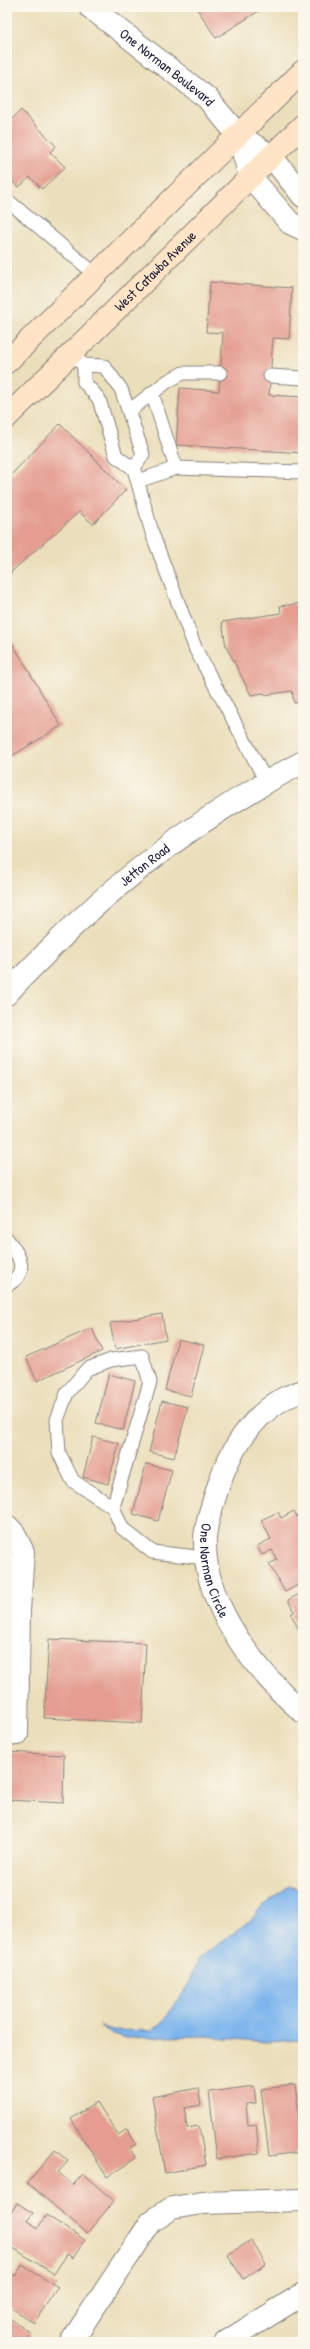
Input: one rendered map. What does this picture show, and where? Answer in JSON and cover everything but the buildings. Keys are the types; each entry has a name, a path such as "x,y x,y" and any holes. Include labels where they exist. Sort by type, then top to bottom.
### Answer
{"main road":[{"path":"7,362 303,71"},
{"name":"West Catawba Avenue","path":"7,417 77,359 250,176 303,125"}],"street":[{"name":"One Norman Boulevard","path":"90,7 206,98 238,134 271,156 303,196"},
{"name":"One Norman Boulevard","path":"238,134 250,176 290,223 303,229"},
{"name":"Jetton Road","path":"7,994 80,920 118,885 163,849 209,816 303,762"},
{"name":"One Norman Circle","path":"303,1391 281,1400 257,1419 236,1445 222,1472 210,1513 205,1545 207,1569 216,1600 232,1629 271,1680 303,1712"},
{"path":"7,1526 14,1533 23,1552 12,1733"},
{"path":"72,2342 150,2222 172,2208 202,2203 303,2200"},
{"path":"226,2342 303,2294"}],"lane":[{"path":"7,200 95,274"},
{"path":"77,359 104,366 121,389 142,454 136,475"},
{"path":"77,359 84,382 99,399 116,456 136,475 153,536 196,650 267,783"},
{"path":"128,411 183,373 220,373"},
{"path":"270,376 303,378"},
{"path":"152,393 176,468"},
{"path":"136,475 176,468 303,472"},
{"path":"7,1239 20,1257 20,1271 14,1282 7,1285"},
{"path":"113,1507 150,1382 142,1356 111,1360 87,1369 67,1393 58,1420 59,1453 73,1480 113,1507 122,1528 152,1552 206,1558"}],"water":[{"path":"289,1886 303,1891 303,2040 266,2042 205,2036 126,2038 113,2034 100,2026 113,2030 152,2031 163,2022 190,1982 199,1958 252,1919 261,1907"}]}
